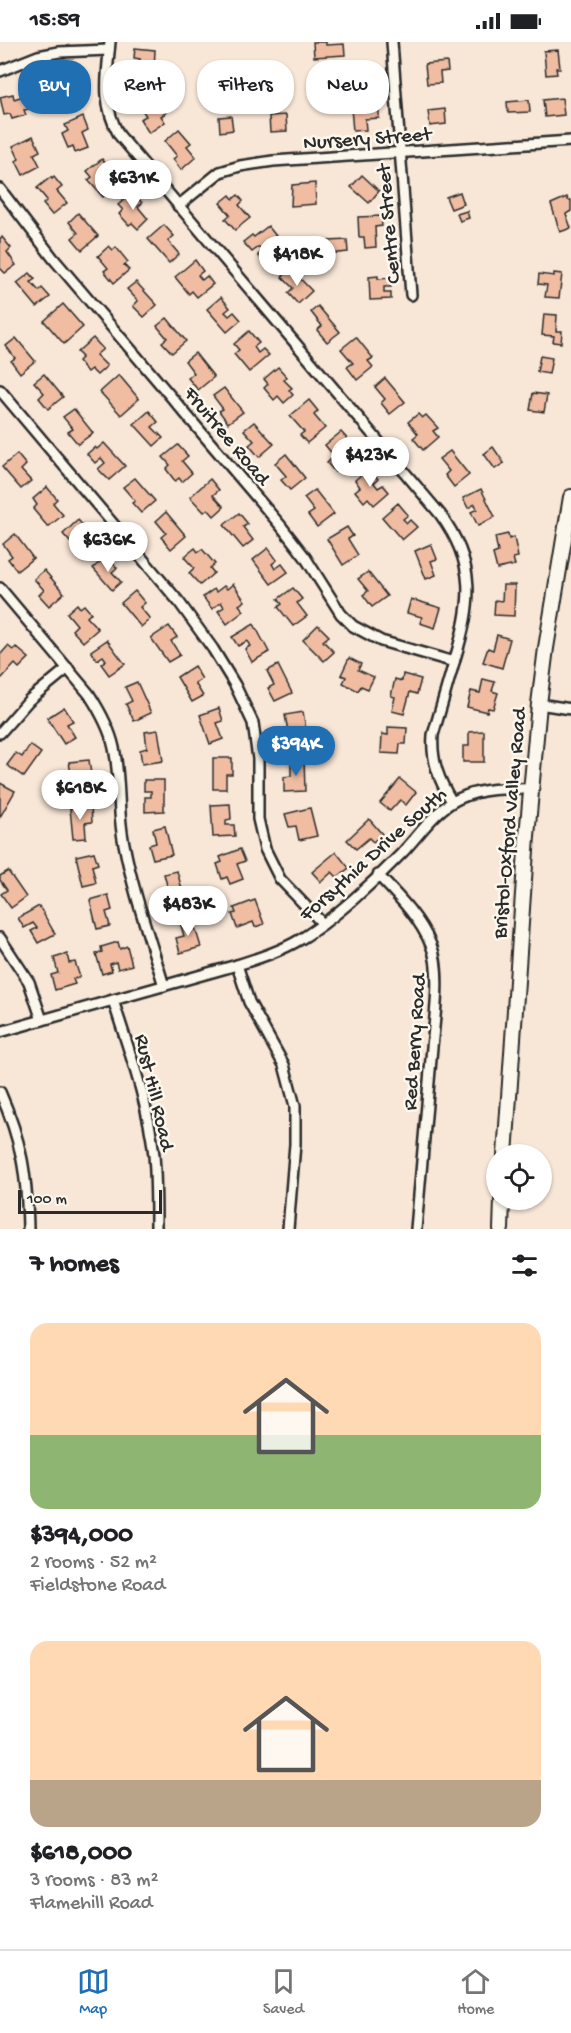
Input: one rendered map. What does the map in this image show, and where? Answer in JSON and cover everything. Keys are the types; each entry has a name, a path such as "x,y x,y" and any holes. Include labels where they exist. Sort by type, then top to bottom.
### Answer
{"main road":[{"name":"Bristol-Oxford Valley Road","path":"506,1144 539,705 571,496"},
{"path":"501,1229 502,1210"}],"street":[{"name":"Centre Street","path":"392,42 411,295"},
{"path":"0,71 38,56 110,46 106,99 112,122 119,135 449,528 465,563 469,594 464,627 433,735 432,748 437,773 452,802"},
{"name":"Nursery Street","path":"178,206 228,168 273,161 571,141"},
{"name":"Fruitree Road","path":"0,189 53,258 281,526 305,557 341,614 353,626 375,639 454,662"},
{"path":"0,390 179,602 219,658 253,723 258,759 258,819 265,849 280,879 323,924"},
{"path":"0,588 95,702 109,732 117,770 123,842 164,986"},
{"path":"0,733 29,700 68,668"},
{"path":"539,705 571,709"},
{"name":"Forsythia Drive South","path":"0,1032 237,965 294,943 323,924 378,875 401,854 433,818 452,802 490,790 531,789"},
{"name":"Red Berry Road","path":"378,875 424,931 431,945 436,965 435,1007 416,1229"},
{"path":"0,938 29,982 42,1020"},
{"path":"237,965 249,1002 284,1065 295,1107 296,1135 288,1229"},
{"name":"Rust Hill Road","path":"113,1000 141,1089 150,1130 155,1177 156,1229"},
{"path":"0,1092 11,1118 26,1171 28,1229"}],"building":[{"path":"313,42 326,42 326,45 344,44 345,55 314,57"},
{"path":"135,48 155,50 154,60 134,58"},
{"path":"558,50 560,68 556,68 557,74 546,75 544,51"},
{"path":"447,62 448,71 440,72 441,83 427,84 425,64"},
{"path":"13,94 14,99 18,98 18,114 26,115 12,119 10,114 4,115 0,97"},
{"path":"562,98 564,115 545,117 543,100"},
{"path":"529,100 530,112 508,113 507,102"},
{"path":"445,109 446,124 430,126 428,111"},
{"path":"145,114 164,114 161,116 165,122 149,133 140,119 146,116"},
{"path":"352,114 379,114 379,118 365,119 366,130 353,131"},
{"path":"286,115 287,131 270,132 269,116"},
{"path":"231,116 233,130 220,132 219,117"},
{"path":"83,117 88,130 82,133 88,148 75,153 73,146 68,148 62,134 68,131 65,125"},
{"path":"179,129 191,143 187,146 196,157 181,170 173,159 177,156 165,141"},
{"path":"33,136 40,151 34,154 40,166 23,175 16,161 19,159 13,146"},
{"path":"102,159 112,171 107,175 116,186 103,197 88,180 92,177 87,171"},
{"path":"362,175 379,191 369,203 351,187"},
{"path":"51,177 52,179 54,177 62,187 57,191 67,203 52,215 43,204 47,200 37,188"},
{"path":"315,183 316,204 291,206 292,185"},
{"path":"133,192 142,203 138,207 148,219 138,229 132,223 129,225 119,214 123,210 118,205"},
{"path":"460,192 464,204 451,209 446,197"},
{"path":"230,195 233,199 238,195 243,201 239,205 250,218 235,230 225,219 230,215 220,203"},
{"path":"567,197 571,200 571,211 566,214 571,228 560,232 551,204"},
{"path":"467,211 469,218 460,221 457,214"},
{"path":"78,213 98,236 82,250 72,238 78,233 69,222"},
{"path":"381,216 382,226 375,227 376,247 365,248 364,237 359,237 358,217"},
{"path":"164,225 174,236 168,241 179,254 169,263 148,239"},
{"path":"268,226 276,236 271,240 283,255 268,267 258,255 263,251 259,247 252,252 243,242"},
{"path":"2,237 11,248 7,252 16,265 5,273 0,268 0,238"},
{"path":"347,240 348,252 329,254 329,241"},
{"path":"109,246 113,250 116,247 128,262 124,265 129,270 114,283 104,271 108,268 98,256"},
{"path":"195,260 203,271 198,275 202,280 207,276 213,284 197,297 192,291 189,294 175,277"},
{"path":"291,269 312,291 298,304 288,293 293,288 282,277"},
{"path":"30,273 35,279 31,282 39,291 42,288 50,297 37,307 17,283"},
{"path":"554,273 562,274 559,298 545,297 547,285 538,284 539,274 554,276"},
{"path":"378,276 378,279 391,278 391,287 384,287 384,293 391,293 391,299 370,300 369,277"},
{"path":"136,282 157,305 144,317 133,306 138,301 127,289"},
{"path":"221,297 230,308 225,312 229,316 234,312 241,320 227,332 207,309"},
{"path":"63,304 83,327 64,344 44,321"},
{"path":"318,306 340,332 327,342 317,330 322,326 311,312"},
{"path":"544,314 557,315 556,331 562,331 561,343 553,342 554,336 542,335"},
{"path":"167,318 186,341 172,353 162,342 167,338 157,326"},
{"path":"249,331 259,343 254,347 258,353 263,349 269,355 249,372 234,354 239,350 234,344"},
{"path":"356,337 373,358 368,361 373,367 357,380 347,367 353,363 341,349"},
{"path":"16,338 35,361 20,373 11,361 15,358 6,346"},
{"path":"93,338 103,349 96,355 107,366 97,375 91,369 87,372 78,361 82,357 77,352"},
{"path":"195,353 214,377 198,390 188,378 194,373 185,361"},
{"path":"540,356 552,358 549,374 537,372"},
{"path":"278,367 287,377 284,380 292,388 289,390 293,395 284,403 278,396 274,400 264,388 268,384 264,379"},
{"path":"44,374 63,397 48,409 39,398 44,393 34,382"},
{"path":"119,375 139,399 121,415 100,392"},
{"path":"385,378 405,402 390,414 381,403 385,399 375,387"},
{"path":"224,388 243,412 228,423 219,411 223,409 213,396"},
{"path":"533,393 547,395 544,412 530,410"},
{"path":"309,400 318,411 314,415 325,428 307,443 300,435 304,432 290,416"},
{"path":"74,409 93,433 78,444 68,432 73,429 63,417"},
{"path":"149,411 158,422 152,427 163,438 154,446 134,424"},
{"path":"418,414 422,418 426,415 438,428 433,431 438,437 423,450 413,438 418,434 408,422"},
{"path":"254,422 274,444 259,457 249,445 254,441 244,430"},
{"path":"341,432 352,444 345,450 348,454 355,449 362,457 346,470 342,466 335,472 327,463 334,456 325,445"},
{"path":"104,443 125,466 109,480 98,469 105,463 101,458 95,463 87,454"},
{"path":"178,445 188,456 182,461 192,473 182,482 179,478 175,481 166,469 170,465 163,457"},
{"path":"493,447 504,463 495,469 484,454"},
{"path":"450,451 469,475 454,487 445,475 449,471 439,459"},
{"path":"17,454 26,465 21,470 31,481 21,489 2,467"},
{"path":"286,454 305,478 290,490 281,480 286,476 275,463"},
{"path":"369,468 378,479 374,483 378,488 383,485 389,492 374,505 368,498 364,502 355,491 360,487 355,480"},
{"path":"135,478 155,501 141,513 132,503 135,501 123,487"},
{"path":"210,479 219,490 213,495 224,507 214,516 208,509 204,512 190,497"},
{"path":"47,487 57,499 53,503 63,515 48,527 33,509 37,505 33,499"},
{"path":"481,489 495,517 478,526 471,512 477,509 475,504 468,508 463,498"},
{"path":"315,490 334,514 317,527 308,515 314,511 304,498"},
{"path":"398,503 408,515 403,519 407,523 410,520 417,527 402,540 382,517"},
{"path":"166,512 186,536 171,549 161,537 166,533 156,521"},
{"path":"239,513 248,524 243,527 253,540 243,548 224,525"},
{"path":"78,520 89,532 83,537 94,549 84,558 63,534"},
{"path":"347,527 353,536 348,539 358,555 343,565 327,539"},
{"path":"15,534 33,558 17,571 8,559 12,556 3,544"},
{"path":"508,534 509,539 514,537 518,557 513,558 515,565 497,569 493,554 498,552 495,537"},
{"path":"431,544 437,559 431,561 436,575 426,579 415,551"},
{"path":"195,548 198,552 202,549 215,564 210,568 214,573 200,585 189,573 194,568 184,557"},
{"path":"268,548 277,560 272,564 275,569 282,564 288,572 271,584 253,560"},
{"path":"107,556 117,568 112,572 121,582 112,590 93,568"},
{"path":"44,570 64,593 49,606 39,595 44,590 34,579"},
{"path":"368,572 387,596 372,607 363,595 368,591 358,579"},
{"path":"233,584 245,601 239,605 244,611 227,624 218,611 224,607 221,602 212,609 203,597 214,589 216,592 224,586 227,589"},
{"path":"503,585 515,585 514,616 494,615 495,600 502,601"},
{"path":"293,588 302,599 297,603 307,616 293,626 278,607 282,604 278,599"},
{"path":"135,591 145,603 140,607 150,619 141,627 121,603"},
{"path":"411,599 441,608 435,628 420,623 422,617 407,613"},
{"path":"77,604 80,608 84,605 91,613 87,617 98,629 83,642 72,630 77,625 67,613"},
{"path":"254,624 269,652 252,662 245,649 250,646 247,641 238,646 232,637"},
{"path":"318,625 329,636 323,641 334,652 324,661 303,640"},
{"path":"169,626 177,637 171,641 180,655 168,662 151,638"},
{"path":"497,635 510,639 502,668 483,662 488,648 493,650"},
{"path":"107,640 125,664 109,675 101,664 106,660 103,656 97,660 91,651"},
{"path":"8,646 13,650 16,647 29,658 19,668 15,664 2,678 0,676 0,655"},
{"path":"349,658 361,664 358,670 374,677 368,689 361,686 358,691 343,683 346,677 341,675"},
{"path":"278,665 292,693 275,701 268,688 274,685 267,671"},
{"path":"194,666 202,679 195,683 203,696 192,702 177,677"},
{"path":"403,674 421,679 417,694 410,692 404,714 392,711 395,697 391,696 395,679 402,681"},
{"path":"483,679 495,682 492,691 498,693 493,709 488,708 487,712 467,707 471,691 480,693"},
{"path":"137,682 151,713 134,721 126,704 132,701 125,687"},
{"path":"64,707 73,721 67,724 75,737 64,744 47,718"},
{"path":"219,708 223,721 217,723 223,739 210,744 200,715"},
{"path":"303,712 307,735 303,736 304,743 285,746 283,732 288,731 285,715"},
{"path":"388,727 407,728 406,744 400,744 399,754 381,753 382,734 388,735"},
{"path":"158,730 163,761 142,764 140,750 147,748 145,732"},
{"path":"484,731 484,762 463,762 463,746 469,746 469,732"},
{"path":"30,745 41,753 24,777 7,765 16,753 22,757"},
{"path":"213,758 232,758 232,774 226,774 226,789 213,789"},
{"path":"304,759 305,791 284,792 284,777 291,776 291,760"},
{"path":"89,760 91,774 85,775 87,791 74,793 69,762"},
{"path":"400,779 416,792 406,805 400,800 390,811 380,803"},
{"path":"144,780 164,780 164,811 145,812 145,797 151,797 151,791 144,791"},
{"path":"0,783 15,791 0,817"},
{"path":"230,804 231,819 226,820 226,825 234,825 235,836 213,837 211,805"},
{"path":"91,806 92,822 85,823 86,838 73,839 70,808"},
{"path":"310,808 317,836 299,840 296,826 289,827 285,814"},
{"path":"369,819 382,834 373,842 369,838 356,849 347,840"},
{"path":"165,826 172,855 153,859 149,845 156,843 153,829"},
{"path":"240,849 245,861 237,864 243,879 230,884 227,877 222,879 217,864 222,862 220,857"},
{"path":"94,852 98,864 92,866 96,883 83,886 76,856"},
{"path":"336,852 349,868 337,877 332,872 321,882 312,872"},
{"path":"8,871 26,897 11,908 1,894 7,890 0,876"},
{"path":"177,871 185,900 166,905 162,890 168,889 164,874"},
{"path":"108,895 112,910 106,912 110,926 97,929 90,900"},
{"path":"255,900 264,924 255,927 253,922 237,928 232,914 236,913 234,908"},
{"path":"39,906 55,934 38,943 31,931 37,928 33,923 24,928 18,918"},
{"path":"192,918 201,947 180,953 176,938 184,936 180,922"},
{"path":"118,942 120,949 127,946 132,965 118,969 116,962 110,964 112,971 102,974 96,954 102,952 101,947"},
{"path":"67,954 69,963 75,962 80,977 73,979 75,984 55,990 51,975 58,973 54,958"}]}
